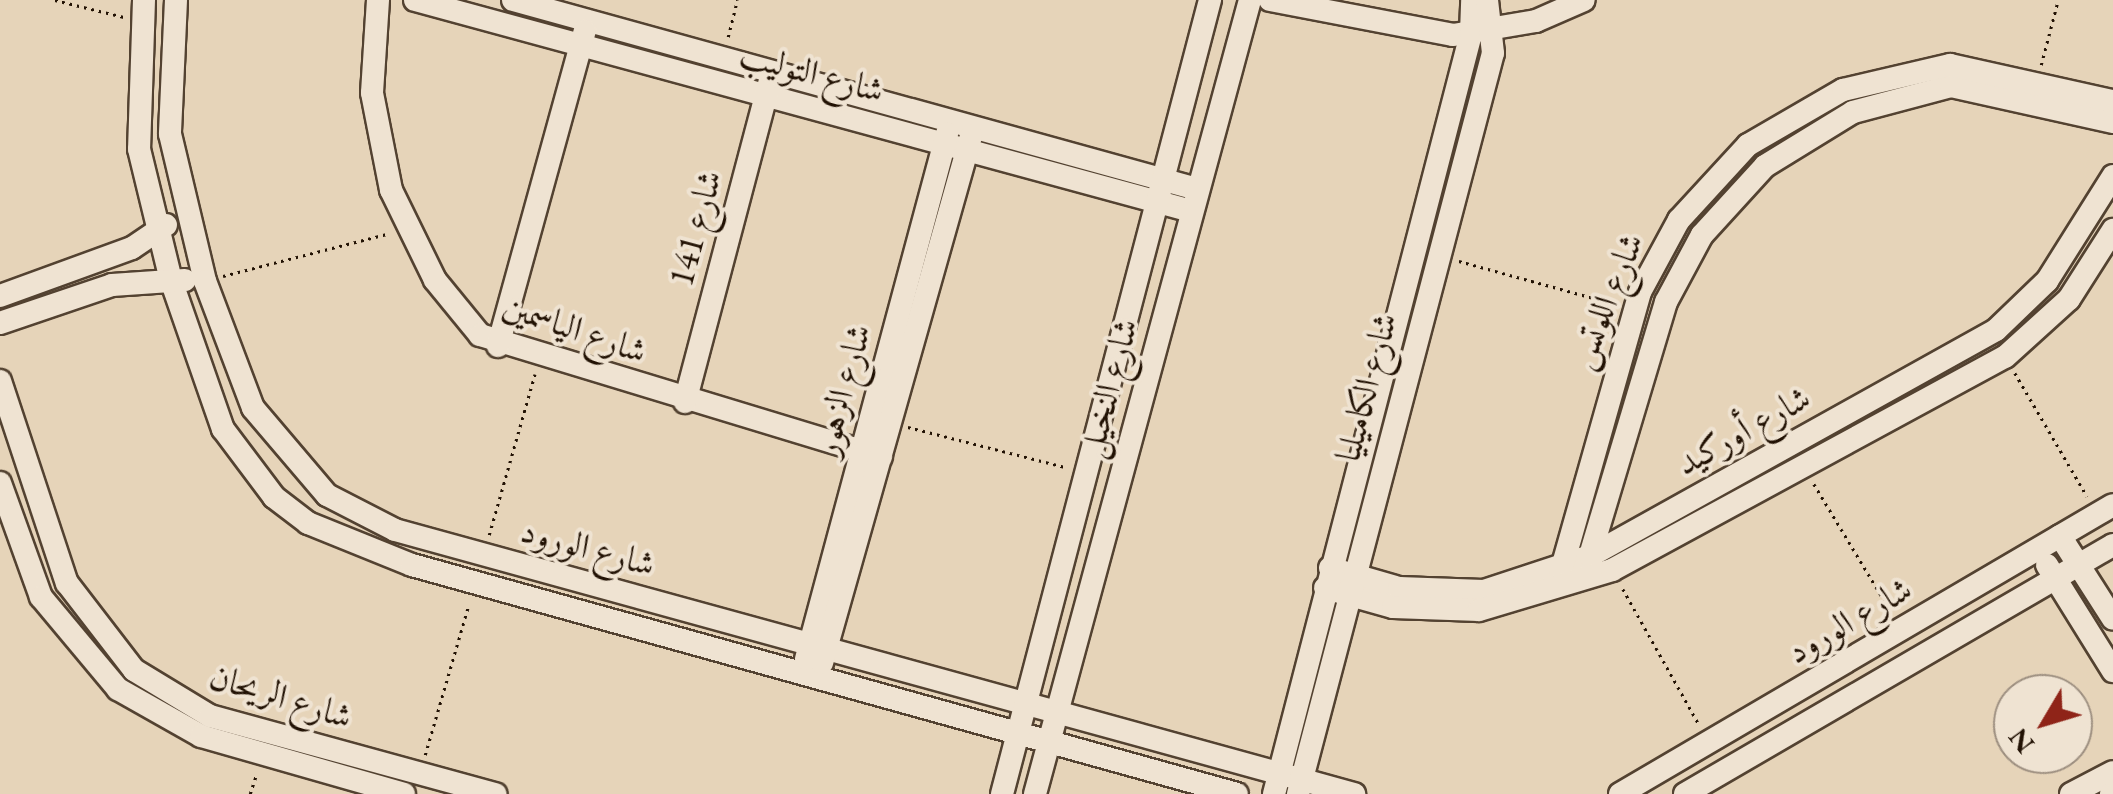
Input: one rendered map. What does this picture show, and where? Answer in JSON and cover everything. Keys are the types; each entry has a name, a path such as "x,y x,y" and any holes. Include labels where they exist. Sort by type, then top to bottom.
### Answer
{"street":[{"name":"شارع الورود","path":"176,0 168,93 185,210 241,384 298,470 359,515 422,537 818,647 1060,708 1289,785 1354,794"},
{"name":"شارع الياسمين","path":"378,0 376,126 406,228 454,307 498,346 871,454"},
{"name":"شارع التوليب","path":"415,0 956,148 1194,200"},
{"name":"شارع التوليب","path":"514,0 962,124 1158,191"},
{"name":"شارع النخيل","path":"1002,794 1030,701 1210,0"},
{"name":"شارع النخيل","path":"1035,794 1250,0"},
{"path":"1270,0 1424,33 1483,33 1584,0"},
{"name":"شارع الكاميليا","path":"1289,785 1338,581 1483,33 1472,0"},
{"name":"شارع الكاميليا","path":"1338,581 1438,255 1487,0"},
{"name":"شارع الورود","path":"142,10 138,134 156,234 170,280 210,402 245,465 308,524 412,565 809,679 1237,794"},
{"path":"498,346 588,20"},
{"name":"شارع اللوتس","path":"1554,593 1634,309 1657,255 1704,187 1809,105 1878,78 1950,66 2037,81 2113,101"},
{"name":"شارع 141","path":"685,402 773,72"},
{"name":"شارع اللوتس","path":"1580,585 1666,302 1702,235 1766,166 1852,112 1951,86 2113,122"},
{"name":"شارع الزهور","path":"871,454 890,422 962,124"},
{"name":"شارع الزهور","path":"809,679 956,148"},
{"name":"شارع أوركيد","path":"1338,581 1441,593 1526,584 1590,556 1946,362 2018,311 2069,252 2113,176"},
{"path":"0,296 156,234 185,210"},
{"name":"شارع أوركيد","path":"1338,581 1436,611 1554,593 1580,585 2005,357 2037,332 2113,230"},
{"path":"0,323 112,285 205,281"},
{"path":"2018,311 2037,332"},
{"path":"1946,362 1958,385"},
{"name":"شارع الريحان","path":"0,381 54,552 102,638 134,670 210,716 496,794"},
{"name":"شارع الريحان","path":"0,483 25,565 83,654 118,689 200,736 404,794"},
{"name":"شارع الورود","path":"1620,794 2105,510"},
{"path":"2060,536 2113,619"},
{"path":"412,565 422,537"},
{"name":"شارع الورود","path":"1685,794 2113,545"},
{"path":"2037,550 2113,671"},
{"path":"475,583 483,554"},
{"path":"83,654 102,638"},
{"path":"1829,672 1844,702"},
{"path":"2071,794 2113,772"}],"path":[{"path":"55,0 142,10"},
{"path":"722,58 737,0"},
{"path":"2037,81 2058,0"},
{"path":"205,281 406,228"},
{"path":"1438,255 1634,309"},
{"path":"2005,357 2105,510"},
{"path":"483,554 540,358"},
{"path":"890,422 1086,473"},
{"path":"1803,466 1902,630"},
{"path":"1612,570 1710,742"},
{"path":"420,773 475,583"}]}
